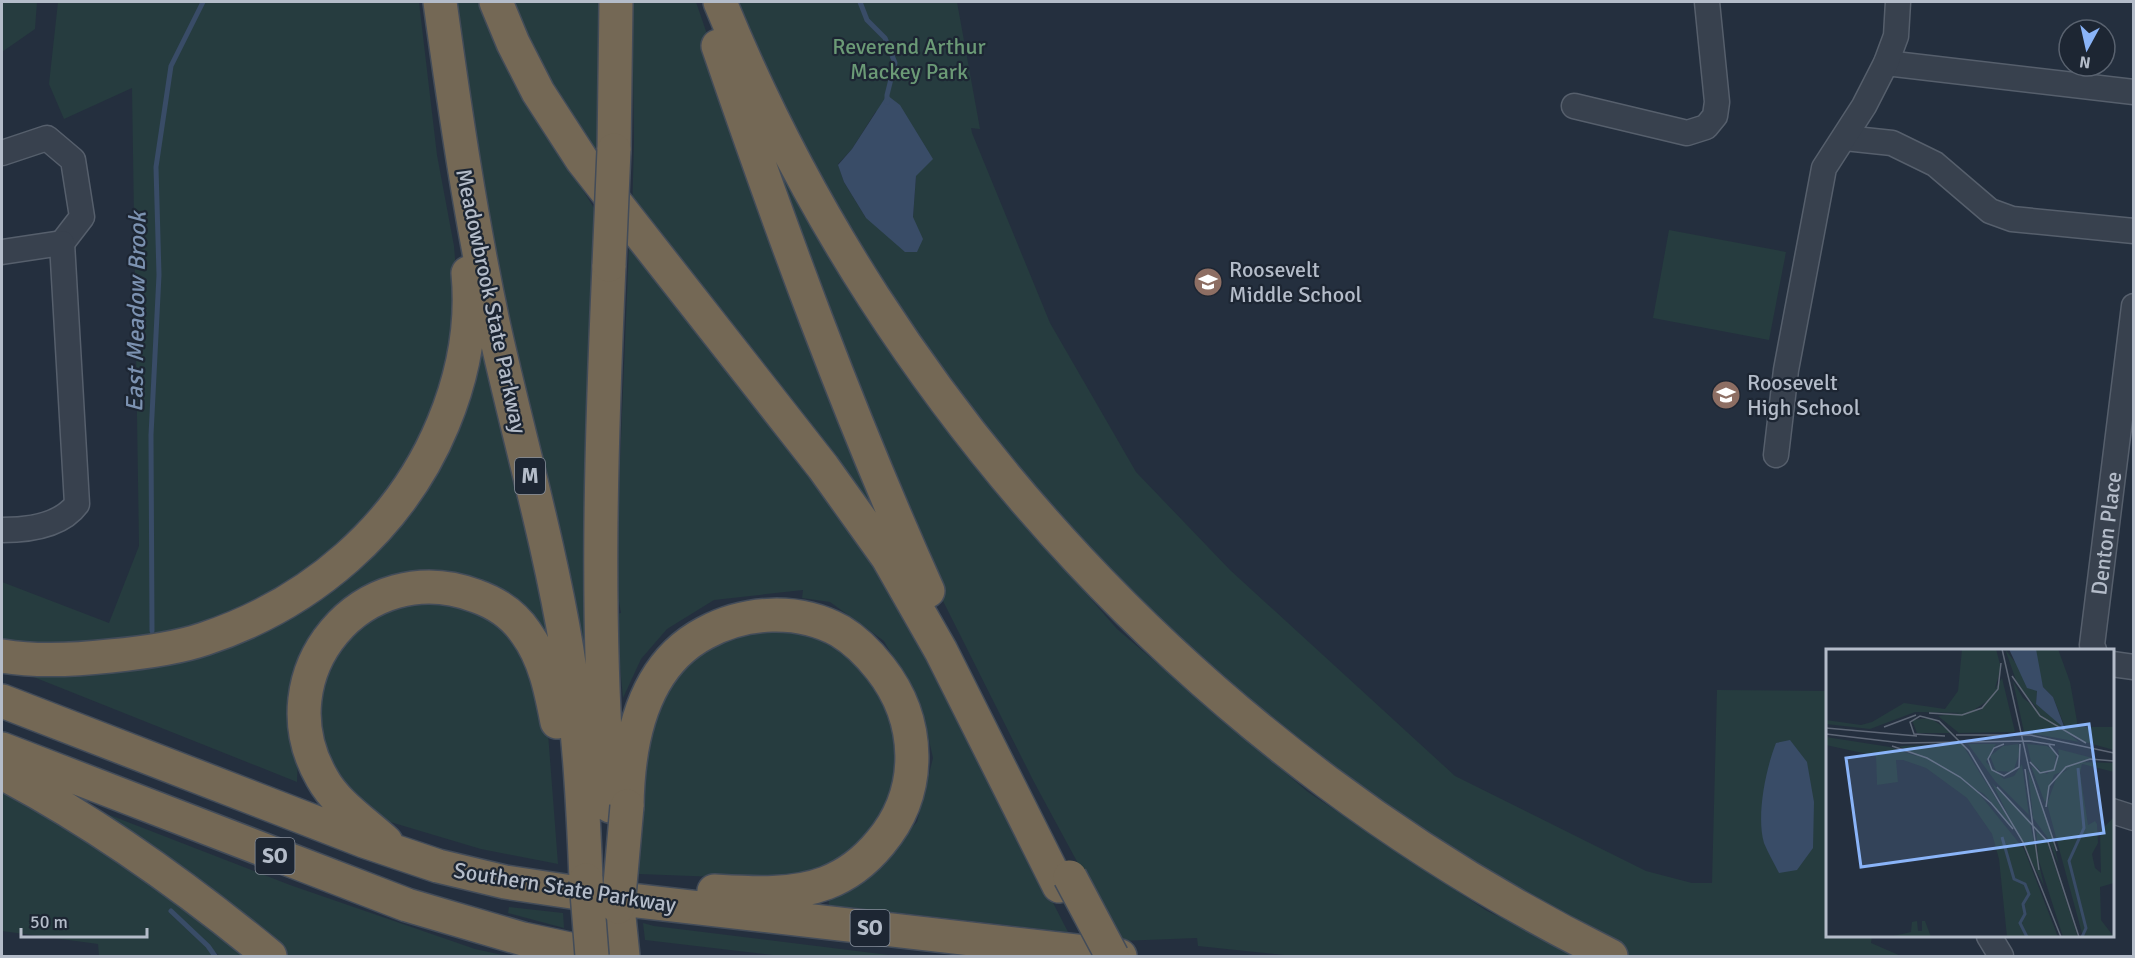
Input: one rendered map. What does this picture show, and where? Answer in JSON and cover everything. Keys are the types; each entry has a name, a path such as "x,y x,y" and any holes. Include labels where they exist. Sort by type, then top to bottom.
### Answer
{"highway":[{"name":"Meadowbrook State Parkway","path":"440,2 459,143 494,326 555,588 571,679 582,780 607,809"},
{"path":"495,2 526,70 570,143 823,466 888,558 941,651 1065,882 1112,957"},
{"name":"Meadowbrook State Parkway","path":"592,957 586,880 607,809 601,567 614,150 616,2"},
{"path":"704,2 784,234 875,466 947,631 1065,882 1096,957"},
{"path":"720,2 747,65 793,158 870,291 917,361 964,424 1024,500 1087,570 1180,662 1252,724 1328,784 1469,878 1553,927 1611,957"},
{"path":"2,656 35,660 89,658 147,652 202,640 251,621 303,592 345,560 379,526 401,499 430,453 451,404 464,357 470,307 459,143"},
{"path":"401,855 344,804 323,780 310,752 306,736 304,721 306,691 316,660 324,645 333,632 357,609 387,594 405,589 422,586 445,588 467,592 499,607 526,632 539,656 546,673 555,710 586,880"},
{"path":"541,888 692,889 775,892 811,888 839,877 858,864 877,847 902,808 908,793 912,762 910,729 905,712 888,678 866,652 841,632 811,620 761,616 730,622 687,644 657,678 643,707 629,766 607,809 618,907 623,957"},
{"name":"Southern State Parkway","path":"2,701 401,855 473,875 541,888 678,906 1120,957"},
{"name":"SO","path":"2,749 407,905 523,939 602,957"},
{"path":"2,773 62,807 122,846 189,893 270,957"}],"street":[{"path":"1574,106 1687,133 1706,127 1715,116 1717,102 1707,2"},
{"path":"1776,455 1786,370 1824,168 1864,106 1886,63 1896,36 1898,2"},
{"path":"1886,63 2133,92"},
{"path":"2,153 47,138 73,160 82,217 62,243 76,504 70,513 44,525 2,530"},
{"path":"1845,138 1892,143 1935,164 1990,211 2012,219 2133,231"},
{"path":"2,252 62,243"},
{"name":"Denton Place","path":"2093,649 2133,306"},
{"path":"2114,664 2133,667"},
{"path":"2114,812 2133,818"},
{"path":"1990,937 2001,957"}],"green space":[{"path":"2,2 37,2 35,29 2,52"},
{"path":"58,2 419,2 437,155 454,246 460,319 436,411 400,480 341,549 284,589 199,627 118,644 2,643 2,582 109,623 139,546 132,88 64,119 49,84"},
{"path":"448,2 483,2 566,163 599,216 584,641 588,731 498,304"},
{"path":"504,2 604,2 602,173"},
{"path":"632,2 696,2 752,165 908,569 632,216 634,141"},
{"name":"Reverend Arthur Mackey Park","path":"729,2 957,2 980,129 971,128 972,133 1050,323 1136,472 1230,570 1455,776 1646,871 1692,883 1712,883 1717,690 1826,691 1826,937 1872,937 1871,943 1901,956 1625,956 1287,744 1048,519 836,219","holes":["876,111 916,176 913,217 866,218 844,182 838,164 852,149"]},
{"path":"758,130 867,307 989,482 1117,629 1308,792 1487,911 1584,956 1294,956 1198,946 1197,938 1120,941 1034,782 938,591"},
{"path":"1669,230 1786,252 1769,340 1653,318"},
{"path":"629,246 830,501 882,580 964,729 1068,932 829,905 828,896 856,884 917,822 933,758 922,709 884,641 830,602 802,598 803,590 714,600 667,629 641,659 623,698 615,614 621,613 615,581"},
{"path":"477,330 493,371 557,667 478,586 325,621 298,757 297,782 6,666 116,664 360,559"},
{"path":"456,598 503,622 533,666 546,707 558,864 481,849 387,821 357,807 320,759 319,669 345,624 393,600"},
{"path":"772,624 827,635 849,653 897,718 903,771 862,848 821,869 770,879 639,874 632,800 643,717 712,636"},
{"path":"2,785 56,813 256,956 220,956 209,947 212,956 99,956 98,944 2,931"},
{"path":"107,814 290,885 475,949 507,956 281,956 128,839"},
{"path":"509,907 563,913 564,928 508,913"},
{"path":"643,923 897,956 782,956 645,940"}],"water":[{"path":"887,95 900,105 933,159 916,176 913,217 923,239 917,252 905,252 866,218 844,182 838,165 852,149"},
{"path":"1790,740 1807,762 1814,802 1813,848 1797,870 1779,873 1764,843 1762,806 1769,765 1776,743"}],"waterway":[{"name":"East Meadow Brook","path":"152,631 151,435 159,275 156,167 171,66 203,2"},
{"path":"860,2 867,20 885,38 895,63 887,102"},
{"name":"East Meadow Brook","path":"171,911 208,946 215,956"}],"place":[{"name":"Roosevelt Middle School","path":"1208,282"},
{"name":"Roosevelt High School","path":"1726,395"}]}
